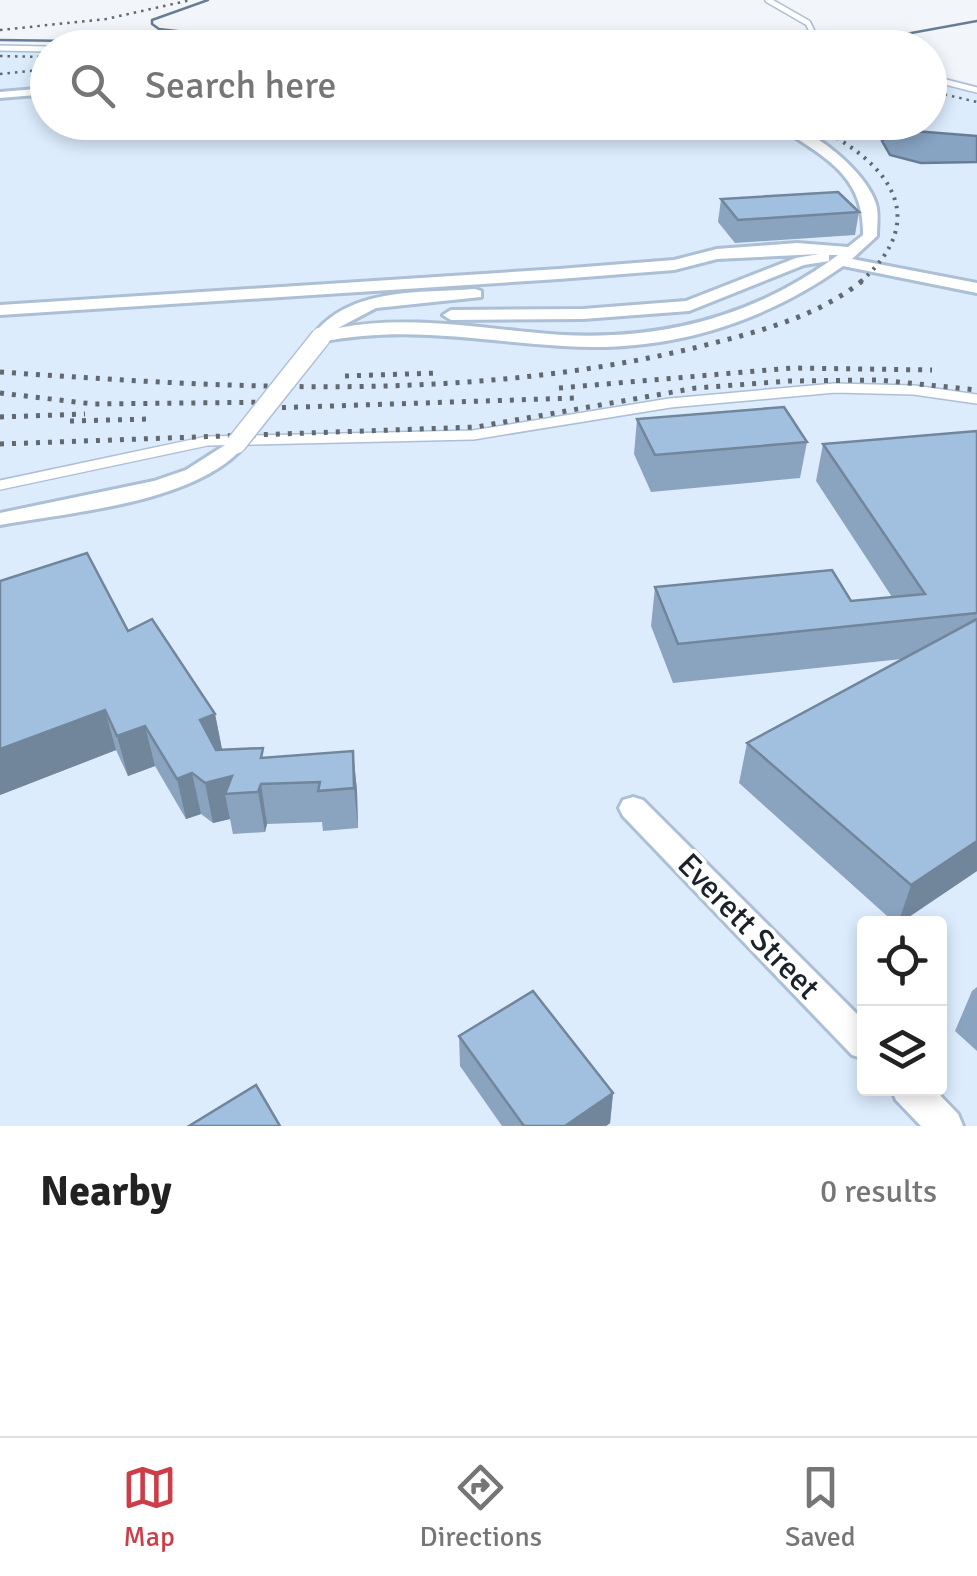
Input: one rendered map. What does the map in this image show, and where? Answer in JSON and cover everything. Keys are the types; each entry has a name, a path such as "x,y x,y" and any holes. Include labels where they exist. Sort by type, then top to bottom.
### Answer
{"street":[{"path":"0,95 30,92"},
{"path":"324,333 408,324 601,342 703,331 802,291 870,236 869,201 837,161 811,140"},
{"path":"0,310 559,274 674,265 717,254 797,248 847,256 977,288"},
{"path":"324,333 368,316 689,306 801,261 847,256"},
{"path":"0,519 158,486 204,471 226,458 324,333 346,312 378,304 512,290 559,274"},
{"name":"Everett Street","path":"633,808 857,1037"},
{"path":"916,1096 944,1126"}],"lane":[{"path":"768,0 804,18 815,30"},
{"path":"0,48 30,49"},
{"path":"947,82 977,90"},
{"path":"0,485 207,440 473,434 670,403 834,388 914,390 977,399"}],"shaded area":[{"path":"0,46 30,46 30,140 947,140 947,77 977,85 977,1126 0,1126"}],"water":[{"path":"947,134 977,136 977,162 921,163 890,155 882,141 947,140"}],"building":[{"path":"838,192 859,212 738,220 721,199"},
{"path":"784,407 807,442 655,455 637,419"},
{"path":"977,431 977,613 678,644 655,587 832,570 851,601 925,594 823,444"},
{"path":"87,553 128,631 152,619 215,714 200,720 216,750 263,748 261,758 353,751 354,788 318,791 320,782 261,784 258,792 225,794 232,776 205,783 192,773 177,779 145,726 117,736 105,710 0,749 0,581"},
{"path":"977,619 977,841 911,885 747,743"},
{"path":"533,991 613,1093 565,1126 524,1126 459,1036"},
{"path":"256,1085 280,1126 189,1126"}],"waterway":[{"path":"168,30 159,29 152,20 208,0"},
{"path":"928,30 977,21"},
{"path":"0,40 30,40"}],"railway":[{"path":"0,30 106,19 191,0"},
{"path":"0,56 30,57"},
{"path":"0,74 30,71"},
{"path":"947,95 977,102"},
{"path":"839,140 877,170 891,189 897,211 895,234 883,258 859,283"},
{"path":"0,372 175,383 348,387 522,377 608,365 738,337 803,315 862,281"},
{"path":"559,388 792,368 932,370"},
{"path":"345,376 440,373"},
{"path":"0,444 476,427 696,388 789,381 879,380 977,390"},
{"path":"0,393 93,404 284,402"},
{"path":"270,408 575,398"},
{"path":"0,417 85,414"},
{"path":"70,421 150,419"}]}
